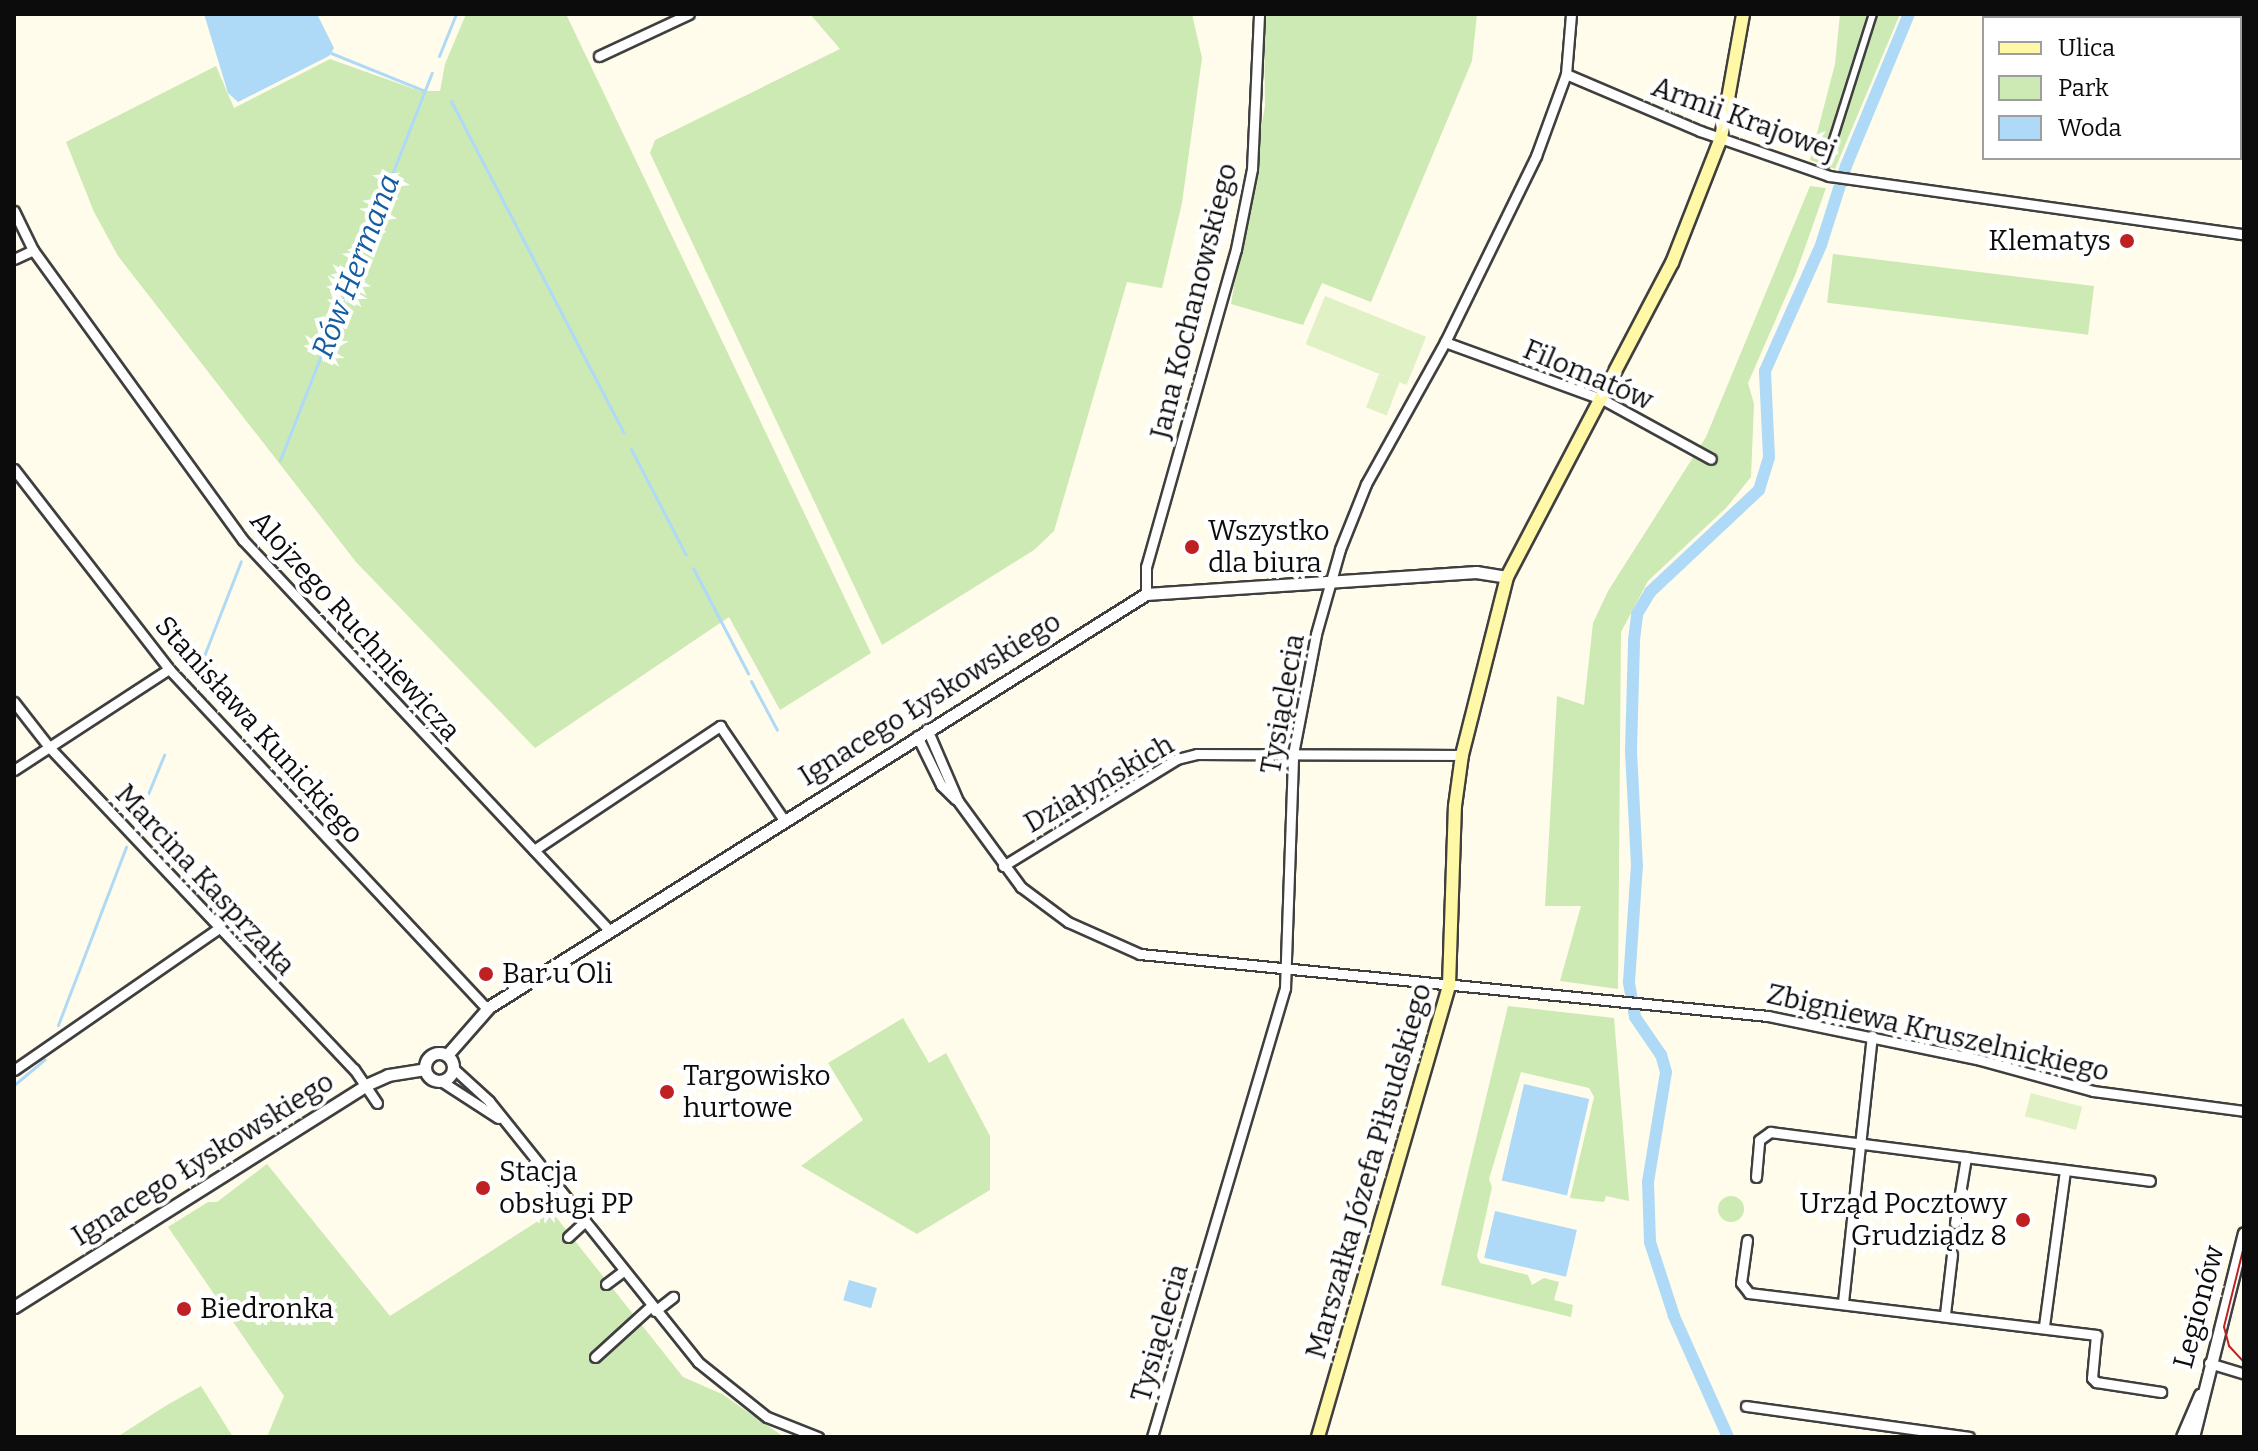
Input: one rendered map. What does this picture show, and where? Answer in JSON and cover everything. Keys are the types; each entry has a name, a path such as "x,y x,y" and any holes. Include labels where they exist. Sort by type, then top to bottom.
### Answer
{"main road":[{"name":"Marszałka Józefa Piłsudskiego","path":"1318,1437 1449,985 1455,806 1462,755 1507,577 1665,277 1721,138 1743,14"}],"street":[{"path":"599,56 689,14"},
{"name":"Jana Kochanowskiego","path":"1146,594 1146,567 1236,249 1252,169 1259,14"},
{"name":"Tysiąclecia","path":"1152,1437 1278,1014 1285,971 1293,754 1332,579 1355,505 1445,342 1536,156 1566,74 1571,14"},
{"path":"1827,171 1873,14"},
{"name":"Armii Krajowej","path":"1566,74 1721,138 1845,179 2244,234"},
{"name":"Alojzego Ruchniewicza","path":"14,211 33,250 157,427 270,572 609,930"},
{"path":"14,259 33,250"},
{"name":"Filomatów","path":"1445,342 1602,399 1711,459"},
{"name":"Stanisława Kunickiego","path":"14,469 169,669 486,1008"},
{"name":"Ignacego Łyskowskiego","path":"447,1055 486,1008 1146,594 1332,579 1476,572 1507,577"},
{"path":"14,770 169,669"},
{"name":"Marcina Kasprzaka","path":"14,702 49,747 366,1085 377,1103"},
{"path":"534,850 720,726 784,820"},
{"name":"Zbigniewa Kruszelnickiego","path":"922,733 958,801 1003,866 1045,906 1100,940 1163,959 1644,1001 1768,1016 1872,1036 2093,1091 2244,1111"},
{"name":"Działyńskich","path":"1003,866 1177,759 1293,754 1462,755"},
{"path":"14,1070 219,928"},
{"path":"1843,1302 1872,1036"},
{"path":"499,1118 462,1091 429,1077 425,1069 433,1054 447,1055 453,1068 489,1101 499,1118 583,1223 698,1362 734,1393 777,1423 818,1437"},
{"path":"441,1081 453,1068"},
{"name":"Ignacego Łyskowskiego","path":"14,1307 366,1085 388,1075 425,1069"},
{"path":"1756,1177 1764,1134 1861,1143 2150,1181"},
{"path":"1955,1223 1966,1157"},
{"path":"2044,1326 2065,1170"},
{"path":"568,1237 583,1223"},
{"name":"Legionów","path":"2193,1437 2201,1394 2244,1233"},
{"path":"1747,1240 1744,1291 2044,1326 2096,1335 2092,1367 2096,1382 2161,1392"},
{"path":"1945,1314 1952,1254"},
{"path":"606,1284 623,1271"},
{"path":"595,1357 653,1308 673,1297"},
{"path":"2209,1363 2244,1374"},
{"name":"Legionów","path":"2182,1437 2201,1394"},
{"path":"1746,1406 1969,1437"}],"green space":[{"path":"466,14 566,14 871,653 780,710 729,617 535,748 356,562 118,256 94,212 66,142 216,66 234,108 330,59 420,91 440,91 445,64"},
{"path":"810,14 1192,14 1202,58 1182,203 1162,288 1127,282 1054,531 1034,550 882,645 650,153 655,140 840,49"},
{"path":"1264,14 1477,14 1472,61 1371,302 1322,283 1303,325 1231,304 1265,106"},
{"path":"1840,14 1900,14 1835,169 1810,160 1835,64"},
{"path":"1810,186 1826,188 1796,273 1748,383 1754,404 1751,477 1726,508 1648,581 1621,632 1618,989 1560,981 1581,906 1545,906 1557,696 1584,705 1593,623 1608,591 1706,437"},
{"path":"1833,254 2094,286 2088,335 1827,303"},
{"path":"1325,296 1426,337 1407,385 1306,344"},
{"path":"1379,374 1400,382 1387,415 1366,408"},
{"path":"1508,1006 1614,1018 1629,1201 1606,1196 1604,1202 1570,1198 1594,1097 1589,1088 1521,1072 1489,1179 1492,1187 1477,1256 1480,1263 1528,1275 1532,1285 1544,1278 1559,1282 1554,1300 1573,1305 1571,1317 1441,1285"},
{"path":"903,1018 929,1063 946,1053 990,1136 990,1190 917,1234 801,1166 863,1120 828,1063"},
{"path":"2031,1093 2082,1107 2076,1130 2025,1116"},
{"path":"267,1164 390,1316 552,1212 683,1377 722,1394 784,1437 267,1437 284,1396 168,1227 208,1202 217,1202"},
{"path":"1731,1196 1740,1200 1744,1209 1740,1218 1731,1222 1722,1218 1718,1209 1722,1200"},
{"path":"201,1386 233,1437 117,1437 167,1405"}],"water":[{"path":"204,14 317,14 334,48 329,56 238,102 228,93"},
{"path":"1524,1084 1589,1099 1567,1196 1502,1180"},
{"path":"1495,1211 1577,1230 1566,1277 1484,1258"},
{"path":"849,1280 877,1288 871,1308 843,1300"}],"waterway":[{"name":"Rów Hermana","path":"439,56 456,14"},
{"path":"1728,1437 1674,1316 1650,1242 1648,1182 1666,1072 1661,1055 1635,1017 1629,982 1637,866 1631,750 1637,614 1650,592 1759,490 1769,457 1765,371 1821,245 1846,166 1909,14"},
{"path":"331,53 425,91"},
{"name":"Rów Hermana","path":"280,460 432,73"},
{"path":"451,101 624,433"},
{"path":"631,449 686,555"},
{"name":"Rów Hermana","path":"202,661 241,561"},
{"path":"693,568 748,673"},
{"path":"751,681 777,730"},
{"name":"Rów Hermana","path":"136,823 164,755"},
{"name":"Rów Hermana","path":"58,1025 126,847"},
{"name":"Rów Hermana","path":"14,1085 45,1059"}],"tram line":[{"path":"2244,1246 2224,1327 2229,1346 2244,1362"}],"place":[{"name":"Klematys","path":"2127,241"},
{"name":"Wszystko dla biura","path":"1192,547"},
{"name":"Bar u Oli","path":"486,974"},
{"name":"Targowisko hurtowe","path":"667,1092"},
{"name":"Stacja obsługi PP","path":"483,1188"},
{"name":"Urząd Pocztowy Grudziądz 8","path":"2023,1220"},
{"name":"Biedronka","path":"184,1309"}]}
